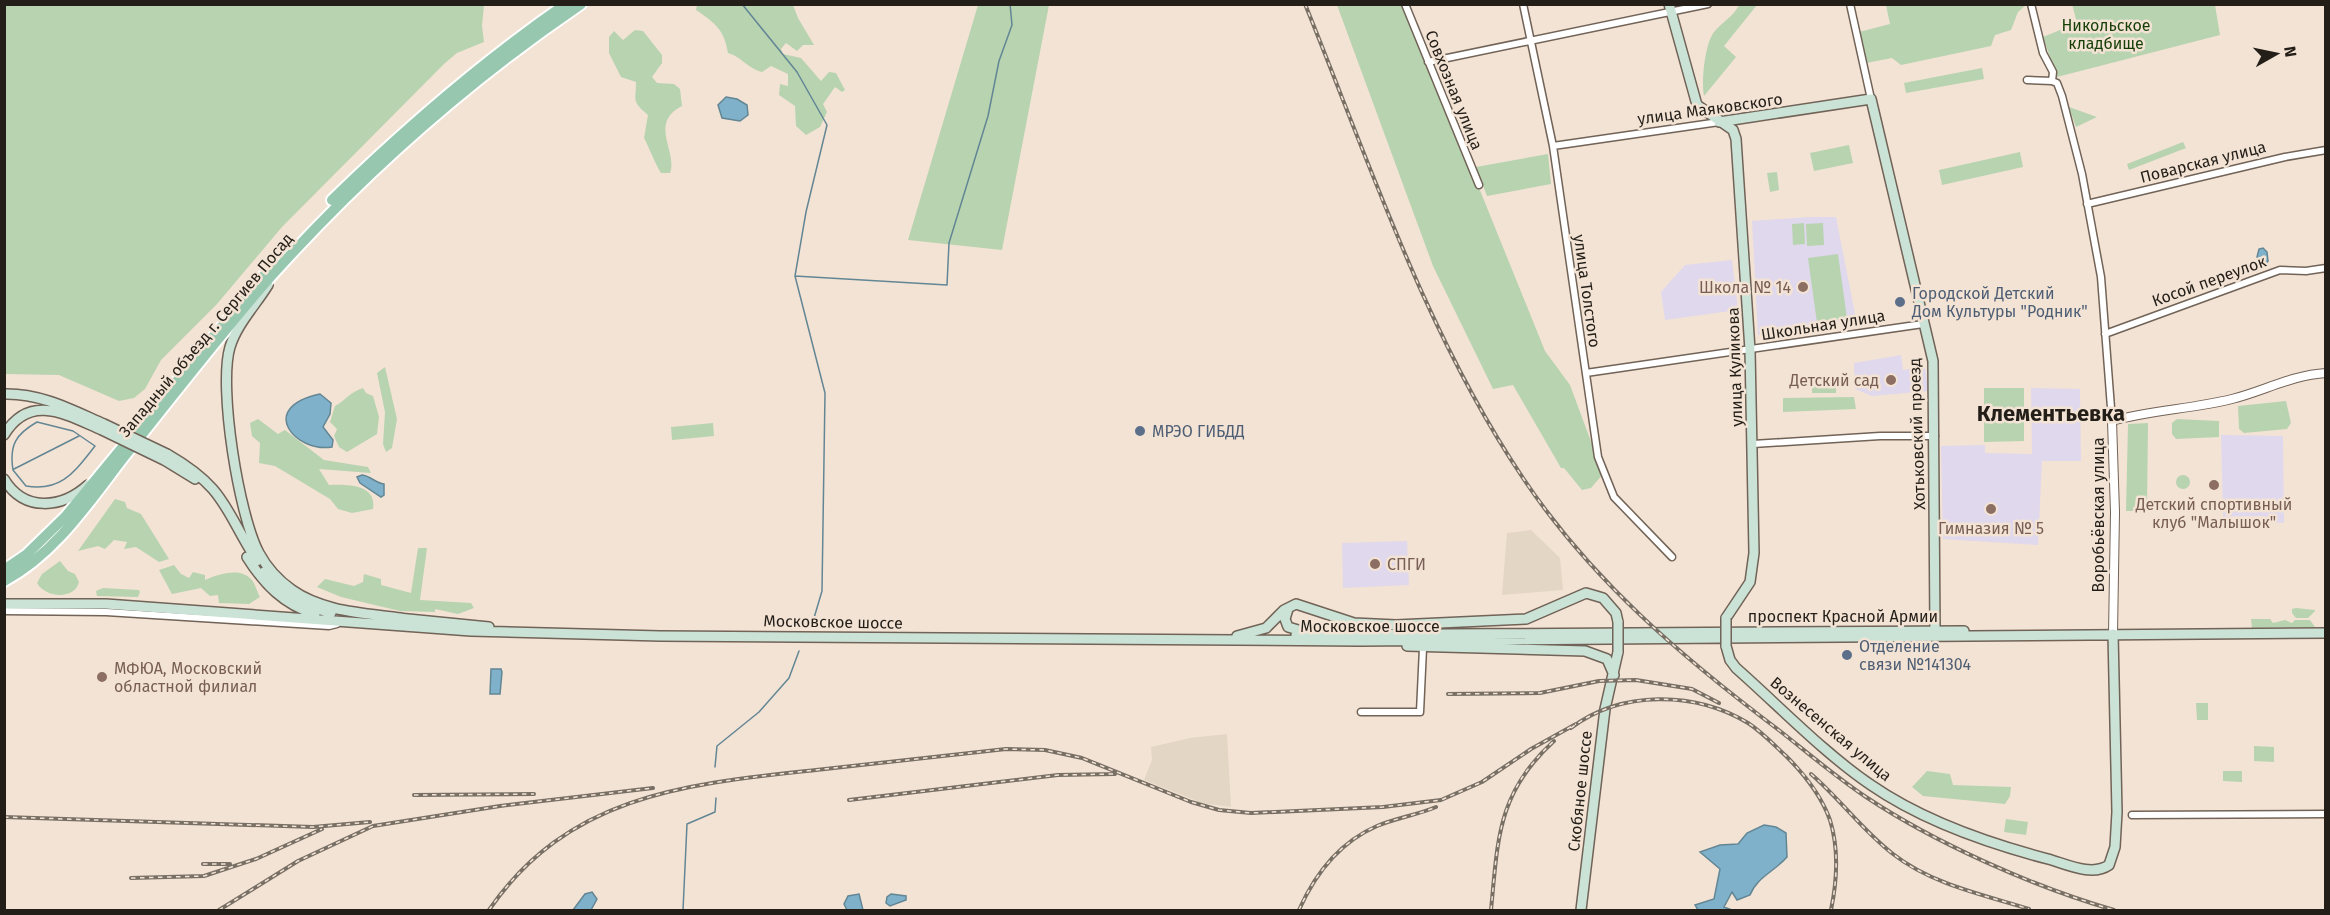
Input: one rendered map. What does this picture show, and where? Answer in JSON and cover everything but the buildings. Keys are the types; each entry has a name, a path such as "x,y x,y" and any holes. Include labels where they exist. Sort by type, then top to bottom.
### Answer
{"main road":[{"name":"Западный объезд г. Сергиев Посад","path":"4,570 26,555 66,516 252,287 327,206 395,141 475,73 566,4"},
{"name":"Западный объезд г. Сергиев Посад","path":"4,581 32,562 74,521 276,271 331,212 399,147 478,81 581,4"},
{"name":"улица Куликова","path":"1670,8 1693,96 1703,112 1733,130 1736,139 1750,350 1753,569 1750,582 1728,616"},
{"name":"улица Маяковского","path":"1719,122 1871,99"},
{"name":"Хотьковский проезд","path":"1871,99 1933,361 1935,631"},
{"path":"276,271 234,336 227,362 227,409 249,530 267,567 294,591 333,608 401,618"},
{"name":"Московское шоссе","path":"4,394 17,394 57,403 165,457 212,486 233,516 262,570 274,584 314,609 354,617 475,624 500,630"},
{"path":"4,435 22,416 46,410 103,427"},
{"path":"165,457 207,490 269,588 301,610 344,622"},
{"path":"4,479 23,498 47,504 70,498 96,478"},
{"name":"Московское шоссе","path":"1318,634 1288,627 1285,615 1292,605 1300,604 1354,623 1370,625 1486,622 1539,616 1576,595 1586,593 1603,598 1616,613 1618,622"},
{"path":"4,604 118,604 344,622"},
{"path":"1237,636 1264,629 1292,605"},
{"path":"1287,638 1281,619 1284,611 1292,605"},
{"name":"Вознесенская улица","path":"1728,616 1726,646 1730,660 1736,668 1869,784 1895,801 1949,827 2046,859 2094,872 2102,870"},
{"name":"Московское шоссе","path":"344,622 471,631 670,636 1166,639 1176,641 1287,638 1318,634 1573,636"},
{"name":"Скобяное шоссе","path":"1581,910 1605,710 1618,652 1618,622"},
{"name":"проспект Красной Армии","path":"1573,636 1935,631 2113,634"},
{"name":"проспект Красной Армии","path":"1573,636 2325,633"},
{"name":"Воробьёвская улица","path":"2102,870 2113,857 2117,812 2113,634"},
{"name":"Московское шоссе","path":"1166,639 1176,636 1237,636 1360,642 1573,636"},
{"path":"1360,642 1423,648 1585,651 1607,659 1614,675"}],"street":[{"name":"Совхозная улица","path":"1405,4 1479,185"},
{"name":"улица Толстого","path":"1523,4 1553,146 1598,457 1614,497 1672,557"},
{"path":"1428,62 1531,41 1670,8 1708,4"},
{"path":"1850,4 1871,99"},
{"name":"Воробьёвская улица","path":"2031,4 2043,53 2053,72 2052,81 2057,83 2062,96 2101,277 2112,421 2115,512 2113,634"},
{"path":"2027,80 2052,81"},
{"name":"улица Маяковского","path":"1553,146 1719,122"},
{"name":"Поварская улица","path":"2087,204 2285,157 2325,150"},
{"name":"Косой переулок","path":"2105,334 2280,270 2306,271 2325,268"},
{"name":"Школьная улица","path":"1586,373 1923,324"},
{"path":"2112,421 2216,403 2254,393 2292,378 2325,373"},
{"path":"1753,440 1935,436"},
{"path":"4,611 106,612 329,626 354,617"},
{"path":"1361,712 1420,712 1423,648"},
{"path":"2132,816 2325,814"}],"shaded area":[{"name":"Школа № 14","path":"1836,217 1856,319 1758,335 1752,221"},
{"path":"1732,260 1738,310 1665,320 1661,292 1685,265"},
{"name":"Детский сад","path":"1901,355 1903,370 1925,366 1928,391 1872,396 1855,389 1854,363"},
{"name":"Гимназия № 5","path":"2031,388 2080,389 2081,461 2042,461 2038,545 1943,539 1941,446 1985,445 1985,453 2032,454"},
{"path":"2221,435 2283,436 2284,523 2265,522 2263,516 2223,517"},
{"path":"1531,530 1560,558 1563,590 1502,595 1507,533"},
{"name":"СПГИ","path":"1407,541 1409,585 1343,588 1342,543"},
{"path":"1227,734 1231,807 1202,803 1144,780 1152,760 1151,747 1190,738"}],"green space":[{"path":"5,4 484,5 482,26 484,42 457,53 445,63 282,227 217,304 161,360 145,389 134,398 119,401 59,375 5,374"},
{"name":"Никольское кладбище","path":"1886,4 2026,5 2018,12 2011,30 1995,35 1991,46 1901,65 1892,58 1866,63 1859,32 1890,24"},
{"name":"Никольское кладбище","path":"2072,4 2215,5 2220,35 2057,77 2043,37 2077,23"},
{"path":"697,5 793,5 814,45 803,45 797,51 786,43 781,49 783,54 801,58 821,81 829,72 836,73 845,90 842,92 835,87 823,104 827,112 820,127 806,135 796,126 795,106 779,95 780,84 788,86 788,74 771,66 762,72 728,53 721,32 696,10"},
{"path":"978,5 1049,5 1002,250 908,240"},
{"path":"1337,5 1405,5 1545,351 1570,385 1603,474 1591,488 1582,490 1564,468 1561,468 1513,385 1493,389 1433,266"},
{"path":"1739,5 1757,5 1724,46 1736,57 1704,96 1704,63 1711,37"},
{"path":"635,30 643,31 662,55 662,63 652,77 657,83 674,84 680,89 682,106 672,113 665,129 670,156 670,173 661,173 644,138 648,115 636,100 636,82 621,77 609,53 609,37 614,31 623,40"},
{"path":"1982,68 1984,79 1906,93 1904,83"},
{"path":"2069,107 2097,117 2076,127"},
{"path":"2183,142 2186,148 2129,170 2127,164"},
{"path":"1849,145 1853,163 1814,171 1810,153"},
{"path":"2020,152 2023,167 1942,185 1939,170"},
{"path":"1548,154 1551,184 1487,196 1476,167"},
{"path":"1777,172 1779,190 1770,192 1767,173"},
{"path":"1804,223 1805,244 1793,245 1792,224"},
{"path":"1823,223 1824,245 1807,246 1806,224"},
{"path":"1838,254 1847,318 1817,323 1808,258"},
{"path":"385,367 397,419 392,448 386,452 383,444 385,412 377,373"},
{"path":"1812,382 1836,383 1836,393 1812,393"},
{"path":"363,388 366,393 373,396 379,417 377,434 347,452 339,447 334,436 337,429 330,422 335,406"},
{"path":"1984,388 2024,388 2024,441 1984,442"},
{"path":"1854,397 1856,409 1783,412 1783,398"},
{"path":"2286,401 2291,423 2287,429 2244,433 2239,429 2238,406"},
{"path":"258,419 278,434 285,430 324,460 368,467 371,473 319,469 329,485 352,486 366,490 373,501 373,509 352,513 338,509 330,499 275,466 259,463 260,443 252,436 250,423"},
{"path":"2177,419 2219,421 2219,437 2176,439 2172,434 2172,423"},
{"path":"713,423 714,436 672,440 671,427"},
{"path":"2148,423 2147,511 2126,511 2128,424"},
{"path":"2180,475 2186,475 2190,482 2186,489 2180,489 2176,485 2176,479"},
{"path":"115,499 125,502 127,508 141,514 169,559 159,562 136,547 124,549 127,542 114,540 105,549 98,546 78,551"},
{"path":"418,548 427,548 420,600 471,603 474,608 458,614 435,609 435,612 400,611 341,597 317,587 325,579 354,586 363,582 364,574 381,579 381,585 411,593"},
{"path":"60,561 68,571 75,574 79,582 72,592 66,594 46,592 37,583 42,574"},
{"path":"174,565 181,574 189,578 193,572 205,575 205,580 222,574 241,573 252,581 260,597 249,604 219,603 218,595 210,596 201,588 172,594 159,570"},
{"path":"103,588 139,590 140,592 138,597 97,596 96,591"},
{"path":"2292,609 2315,611 2308,618 2296,618"},
{"path":"2251,619 2270,619 2273,623 2285,620 2292,623 2295,620 2310,620 2315,627 2252,628"},
{"path":"2196,703 2208,703 2208,720 2197,720"},
{"path":"2254,746 2274,747 2274,762 2254,761"},
{"path":"1927,771 1950,774 1953,785 2011,787 2010,796 2005,804 1923,796 1912,787"},
{"path":"2223,771 2242,771 2242,782 2223,781"},
{"path":"2006,819 2028,822 2026,835 2004,832"}],"water":[{"path":"726,97 737,99 747,105 748,115 740,121 722,118 718,105"},
{"path":"2263,248 2267,252 2268,261 2265,266 2257,257 2259,249"},
{"path":"320,394 331,403 330,414 323,427 333,440 332,447 319,447 306,443 288,428 286,419 290,409 301,401"},
{"path":"362,475 384,484 384,495 381,497 360,483 357,477"},
{"path":"491,669 501,669 500,694 490,694"},
{"path":"1764,825 1776,827 1786,833 1787,857 1761,879 1750,895 1737,900 1732,892 1724,907 1732,910 1698,910 1695,905 1714,899 1720,869 1700,852 1720,845 1738,844 1747,833"},
{"path":"592,892 597,899 591,910 573,910 585,894"},
{"path":"859,894 863,910 847,910 844,904 848,896"},
{"path":"891,894 906,896 906,900 890,906 886,903 887,897"}],"waterway":[{"path":"742,4 797,72 827,125 806,212 795,276 825,393 822,591 811,628"},
{"path":"795,276 947,285 949,243 988,116 999,61 1012,25 1010,4"},
{"path":"37,422 73,431 95,446 66,478 49,486 26,486 13,470 13,447 19,436 37,422"},
{"path":"14,469 79,436"},
{"path":"715,767 717,746 759,712 789,678 799,651"},
{"path":"683,910 687,824 715,812 716,798"}],"railway":[{"path":"1305,4 1402,247 1457,366 1488,423 1523,478 1578,550 1609,584 1674,646 1866,797 1923,831 1986,862 2051,889 2114,910"},
{"path":"1448,694 1540,693 1599,681 1636,680 1692,689 1719,703"},
{"path":"1571,728 1612,707 1635,701 1658,699 1682,700 1705,705 1727,712 1748,723 1800,770 1817,794 1830,820 1836,854 1835,888 1831,910"},
{"path":"489,910 521,871 556,841 594,818 634,802 722,781 1006,749 1045,750 1082,758 1191,802 1219,810 1251,813 1383,807 1441,800 1482,782 1531,749 1576,724"},
{"path":"1491,910 1499,839 1511,799 1521,779 1535,760 1554,741"},
{"path":"849,800 1058,775 1115,774"},
{"path":"1811,774 1872,835 1908,864 1958,888 2029,909"},
{"path":"219,910 298,861 373,826 500,806 653,788"},
{"path":"414,795 534,794"},
{"path":"1299,910 1313,884 1330,860 1351,841 1377,826 1436,807"},
{"path":"4,817 313,827 370,822"},
{"path":"131,878 204,876 256,859 322,829"},
{"path":"203,864 230,864"}],"place":[{"name":"Школа № 14","path":"1803,287"},
{"name":"Городской Детский Дом Культуры \"Родник\"","path":"1900,302"},
{"name":"Детский сад","path":"1891,380"},
{"name":"МРЭО ГИБДД","path":"1140,431"},
{"name":"Детский спортивный клуб \"Малышок\"","path":"2214,485"},
{"name":"Гимназия № 5","path":"1991,509"},
{"name":"СПГИ","path":"1375,564"},
{"name":"Отделение связи №141304","path":"1847,655"},
{"name":"МФЮА, Московский областной филиал","path":"102,677"}],"district":[{"name":"Клементьевка","path":"2051,413"}]}
